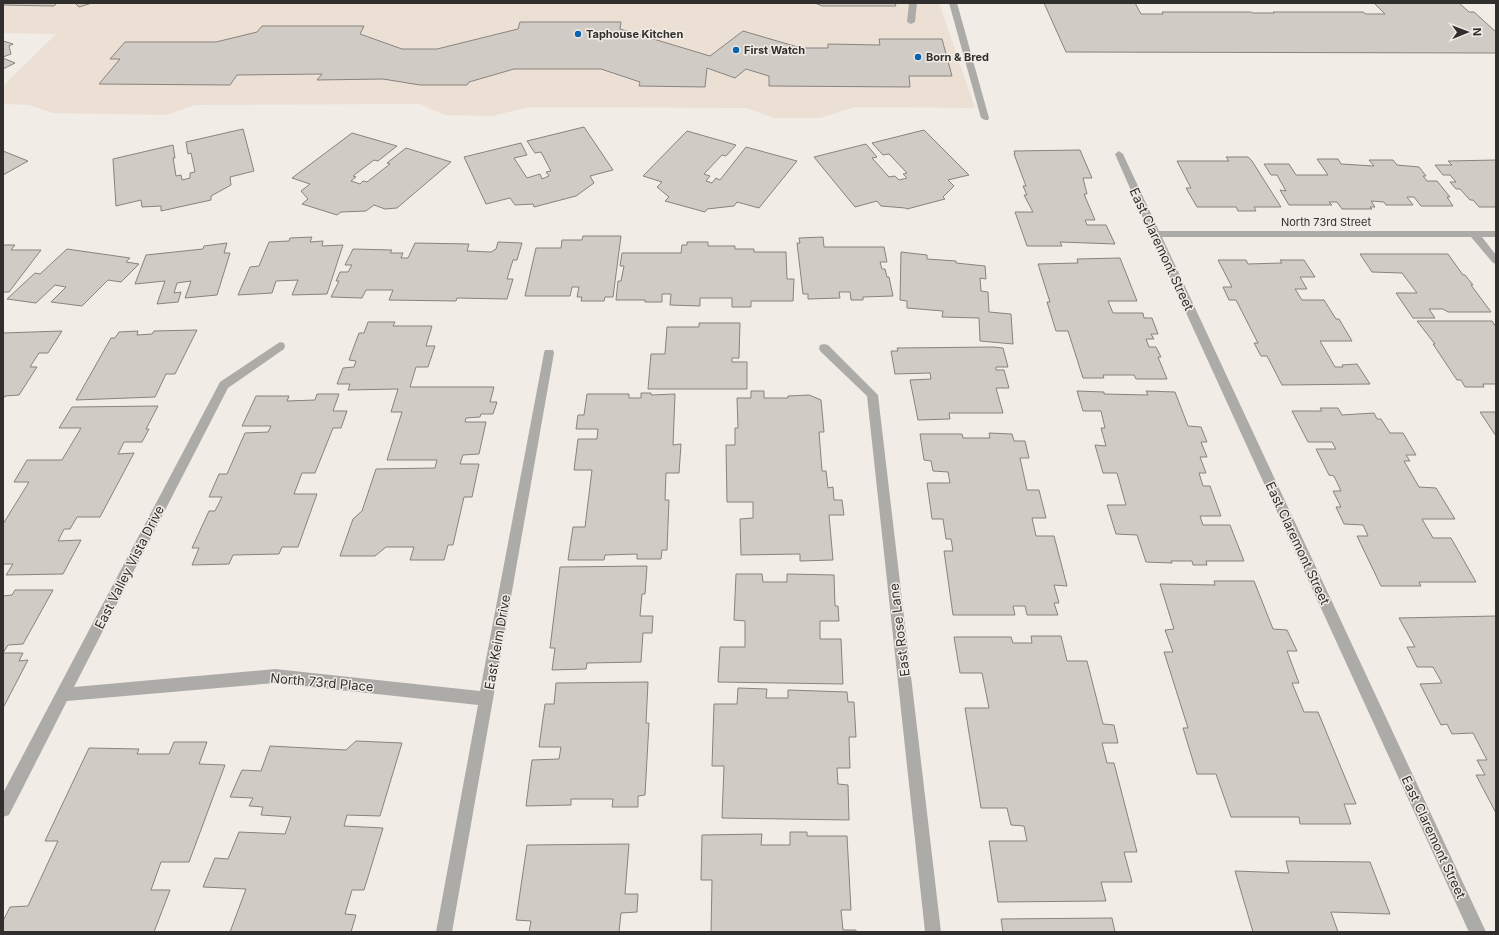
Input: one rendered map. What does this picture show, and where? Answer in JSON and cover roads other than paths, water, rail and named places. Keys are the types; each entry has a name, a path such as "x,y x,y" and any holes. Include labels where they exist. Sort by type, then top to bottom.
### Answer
{"street":[{"path":"911,22 913,3"},
{"path":"953,3 985,118"},
{"name":"East Claremont Street","path":"1119,154 1478,932"},
{"name":"North 73rd Street","path":"1155,234 1496,234"},
{"path":"1474,234 1496,261"},
{"name":"East Valley Vista Drive","path":"3,809 224,385 280,346"},
{"name":"East Rose Lane","path":"824,348 872,395 933,932"},
{"name":"East Keim Drive","path":"444,932 549,353"},
{"name":"North 73rd Place","path":"62,695 275,676 487,699"}],"place":[{"name":"Taphouse Kitchen","path":"578,34"},
{"name":"First Watch","path":"736,50"},
{"name":"Born & Bred","path":"918,57"}]}
